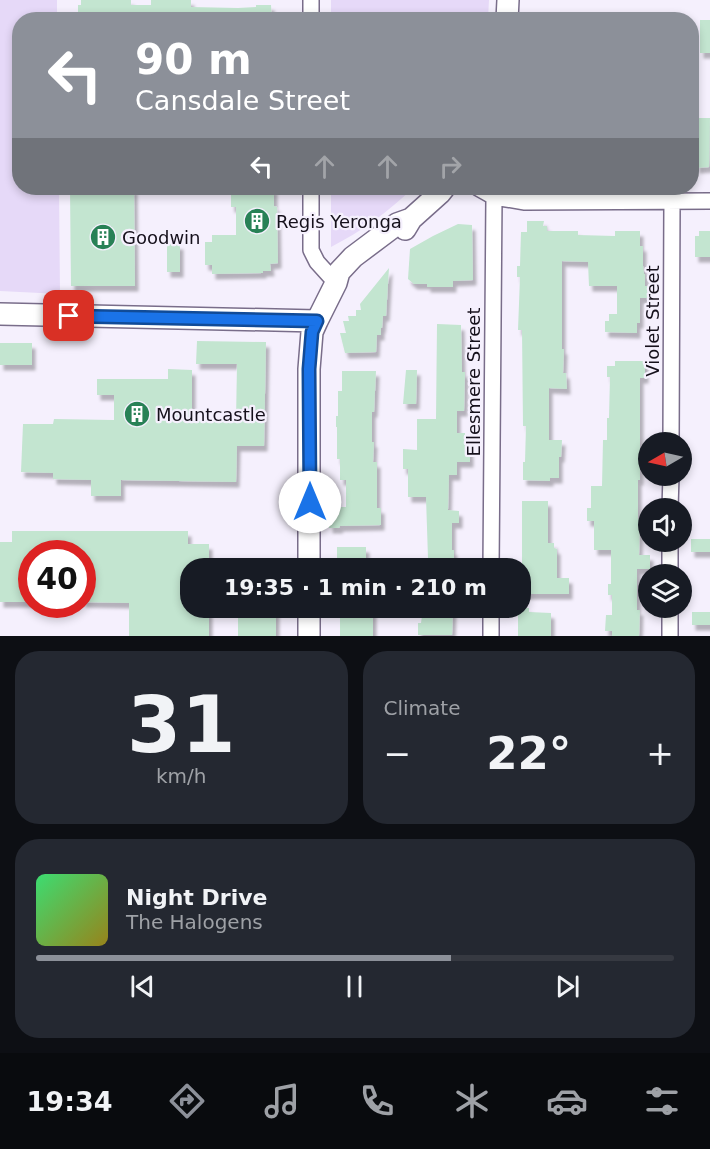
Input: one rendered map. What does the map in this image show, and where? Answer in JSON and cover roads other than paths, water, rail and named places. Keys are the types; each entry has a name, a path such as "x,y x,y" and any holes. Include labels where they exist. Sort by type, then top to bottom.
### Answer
{"street":[{"path":"311,195 311,250 317,262 336,283"},
{"path":"309,558 309,369 312,332 339,272 353,257 398,224 411,219 438,195"},
{"path":"490,195 525,202 710,201"},
{"name":"Ellesmere Street","path":"491,558 494,197"},
{"name":"Violet Street","path":"671,432 672,201"},
{"path":"0,314 317,321"},
{"path":"309,618 309,636"},
{"path":"491,618 491,636"},
{"path":"670,618 670,636"}],"place":[{"name":"Regis Yeronga","path":"257,221"},
{"name":"Goodwin","path":"103,237"},
{"name":"Mountcastle","path":"137,414"}]}
